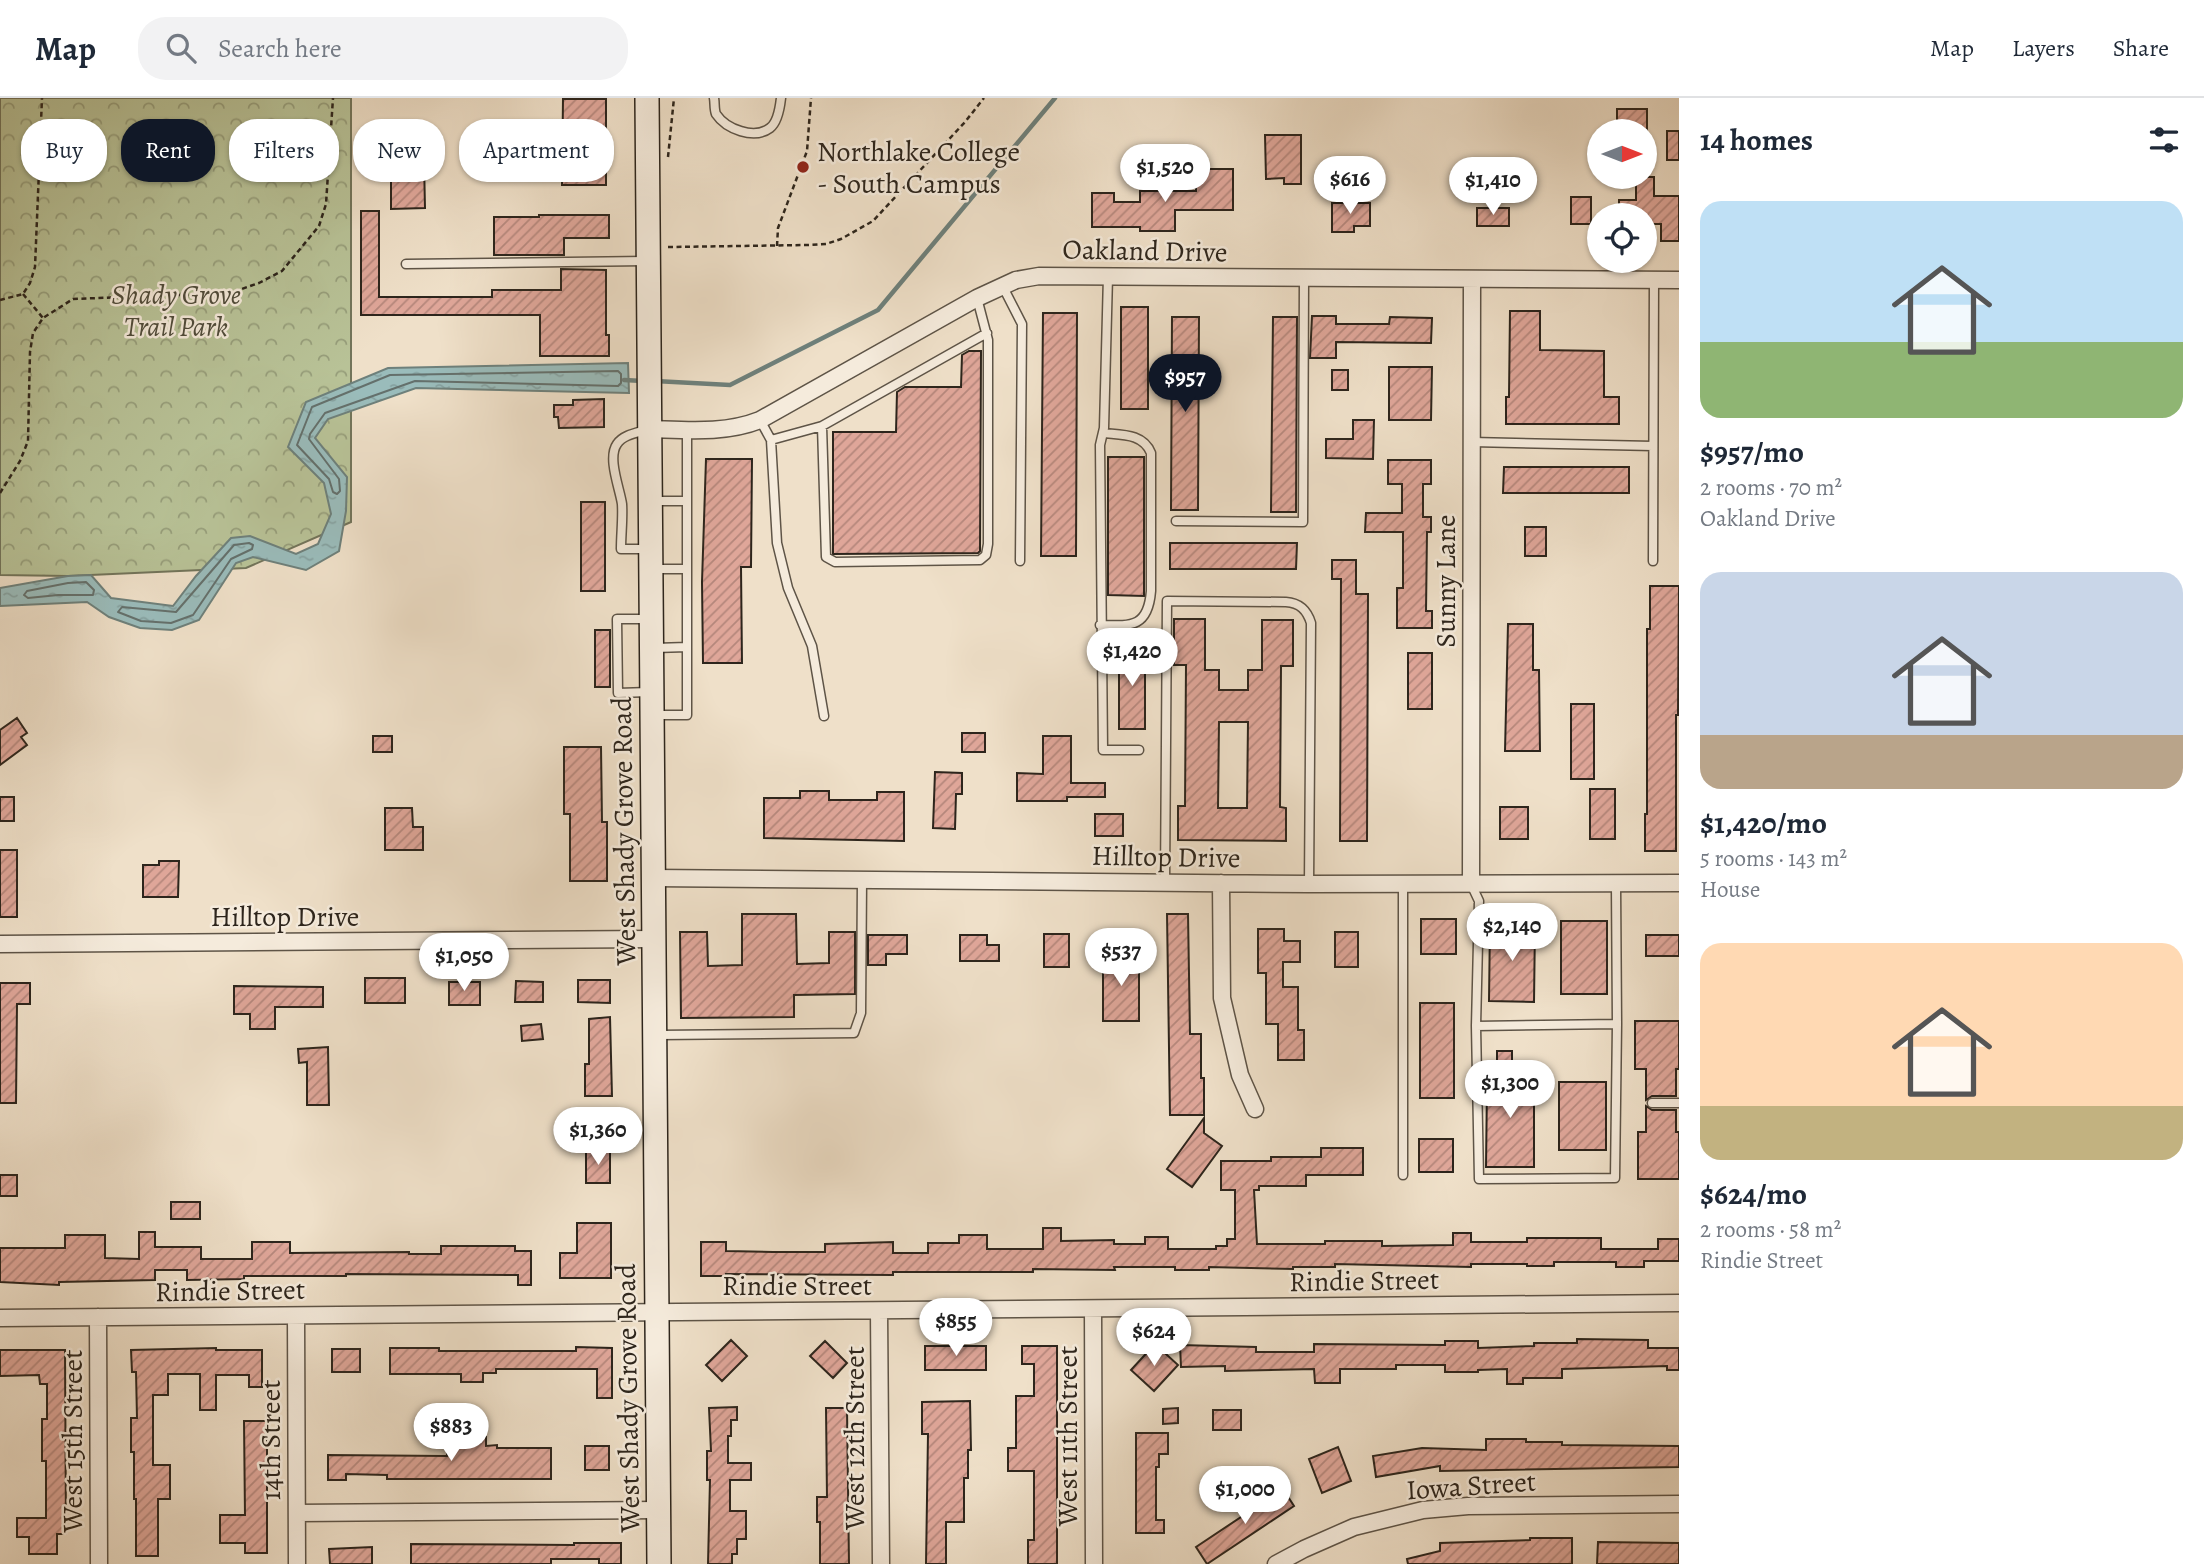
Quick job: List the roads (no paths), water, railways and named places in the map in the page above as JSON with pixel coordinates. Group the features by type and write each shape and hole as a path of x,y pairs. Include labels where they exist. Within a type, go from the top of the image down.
{"main road":[{"name":"West Shady Grove Road","path":"648,98 648,401 659,1564"}],"street":[{"name":"Oakland Drive","path":"649,429 722,429 746,426 1002,285 1038,276 1679,280"},
{"name":"Sunny Lane","path":"1471,884 1472,279"},
{"name":"Hilltop Drive","path":"653,878 1309,884 1679,884"},
{"path":"1221,883 1222,998 1240,1076 1255,1109"},
{"name":"Hilltop Drive","path":"0,944 654,939"},
{"name":"Rindie Street","path":"0,1318 1679,1303"},
{"name":"West 11th Street","path":"1093,1309 1094,1564"},
{"name":"West 12th Street","path":"879,1311 881,1564"},
{"name":"14th Street","path":"296,1316 297,1564"},
{"name":"West 15th Street","path":"98,1317 99,1564"},
{"name":"Iowa Street","path":"1276,1564 1354,1527 1423,1510 1468,1506 1679,1504"},
{"path":"297,1513 658,1510"}],"lane":[{"path":"714,98 715,112 726,125 744,132 769,129 775,122 781,98"},
{"path":"406,264 649,261"},
{"path":"1108,276 1103,433 1100,444 1103,750 1139,750"},
{"path":"1176,521 1303,522 1304,277"},
{"path":"1653,561 1654,280"},
{"path":"1002,285 1022,324 1020,561"},
{"path":"822,426 827,557 835,562 980,560 986,555 988,544 987,333 977,298"},
{"path":"771,440 822,426 987,333"},
{"path":"760,420 771,440 777,542 788,589 812,646 824,716"},
{"path":"649,429 630,434 618,442 613,451 622,504 621,549 687,569"},
{"path":"650,619 617,619 618,692 687,715 687,430"},
{"path":"1100,625 1136,624 1145,616 1150,591 1148,446 1130,436 1103,433"},
{"path":"1472,442 1653,446"},
{"path":"649,501 687,501"},
{"path":"1165,883 1167,601 1295,603 1308,615 1311,623 1309,884"},
{"path":"651,648 687,647"},
{"path":"654,1035 854,1033 861,1013 862,880"},
{"path":"1403,884 1403,1175"},
{"path":"1471,884 1479,901 1476,1026 1479,1179 1615,1178 1616,885"},
{"path":"1476,1026 1617,1024"},
{"path":"1652,1103 1679,1103"}],"water":[{"path":"628,363 629,393 416,388 328,419 315,438 347,477 346,511 339,551 306,570 253,557 236,563 199,620 172,630 140,628 109,617 87,602 0,606 0,588 68,576 91,575 111,598 173,606 231,538 250,536 296,554 318,544 331,514 324,483 288,447 306,402 388,368"}],"waterway":[{"path":"655,381 730,385 878,310 1055,98"},
{"path":"624,380 643,381"}],"place":[{"name":"Northlake College - South Campus","path":"803,167"}],"park label":[{"name":"Shady Grove Trail Park","path":"176,310"}]}
